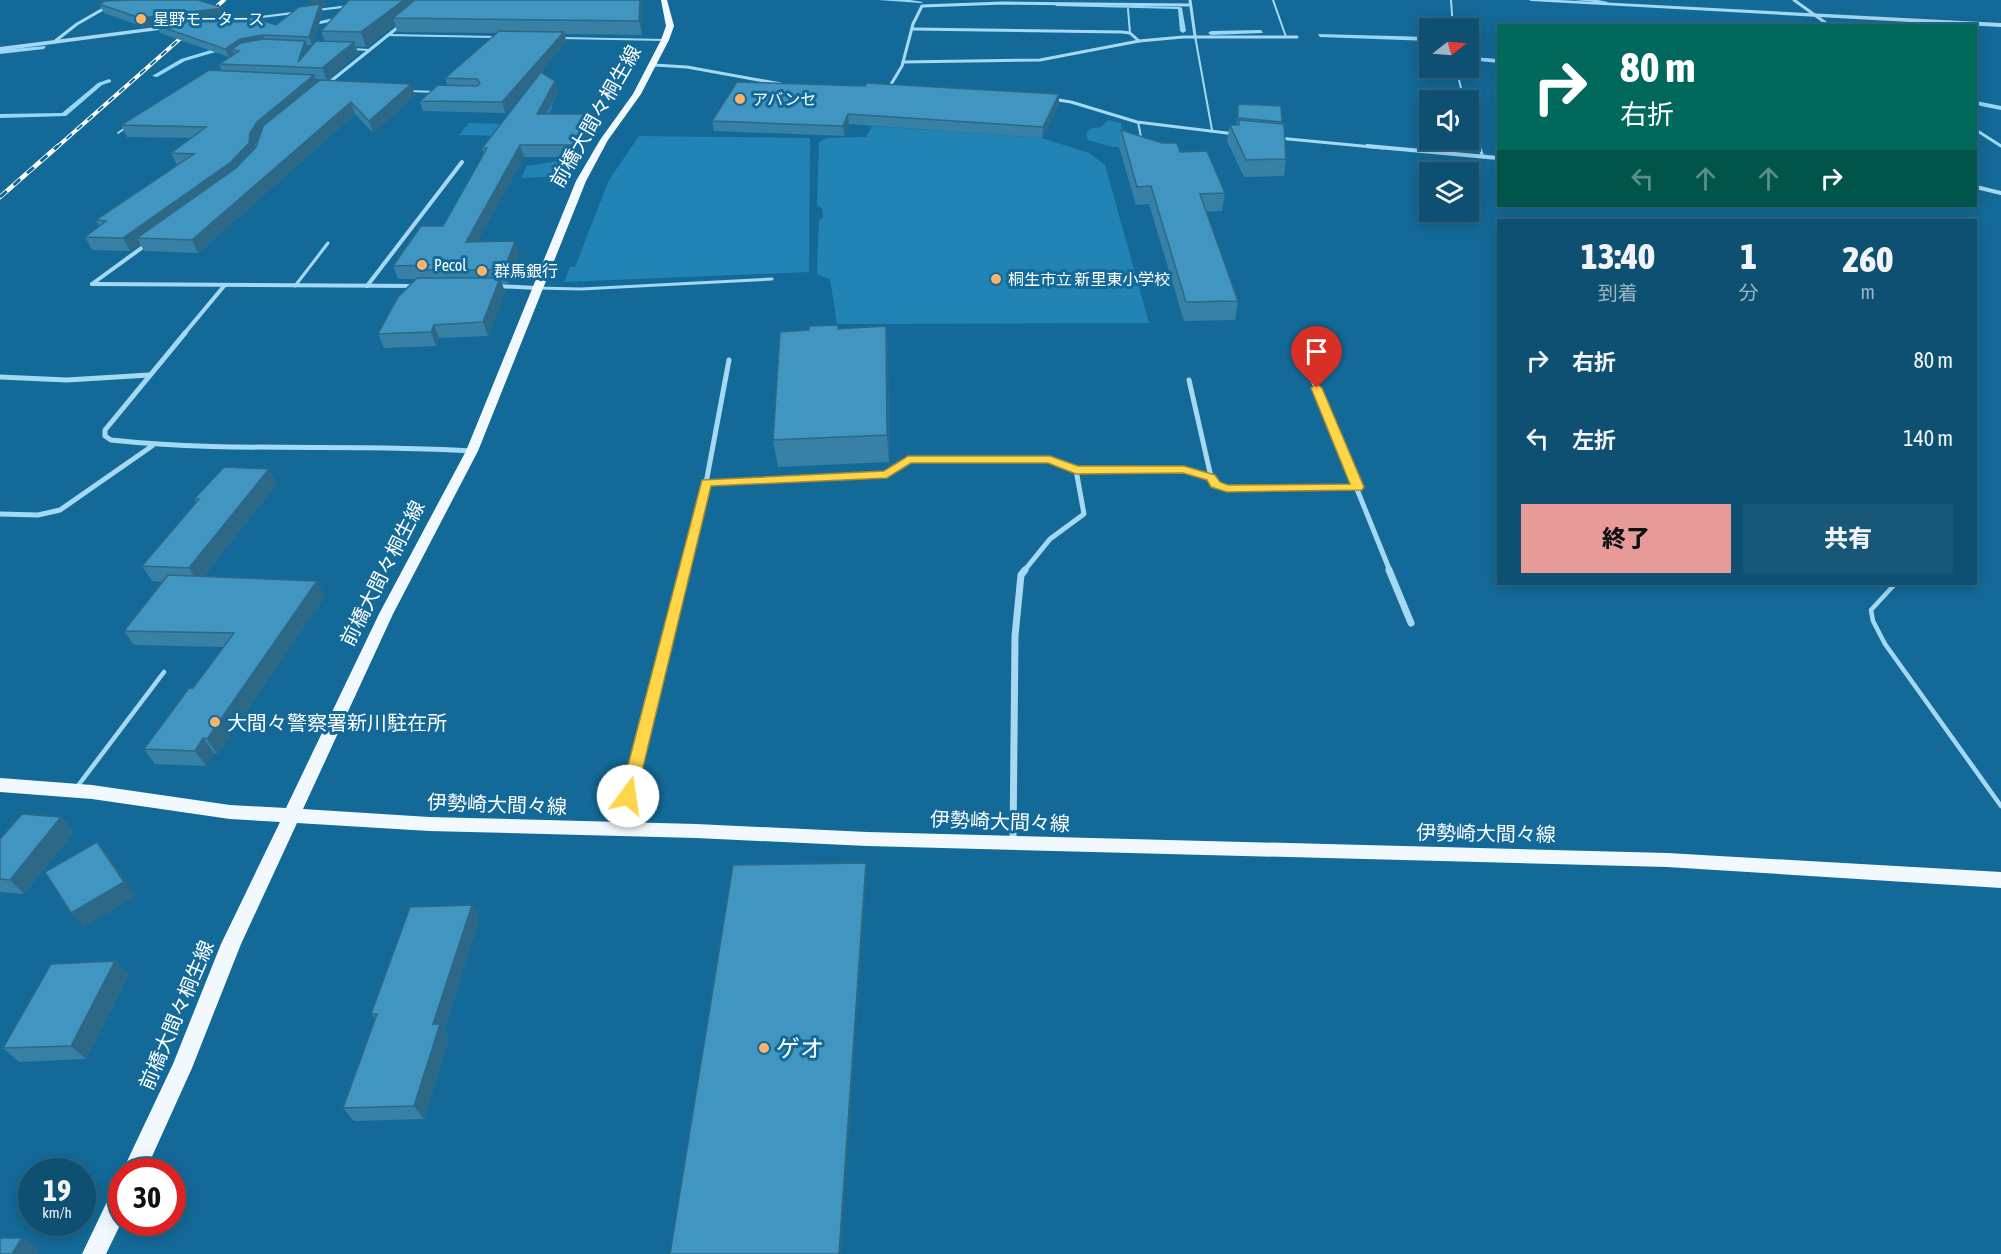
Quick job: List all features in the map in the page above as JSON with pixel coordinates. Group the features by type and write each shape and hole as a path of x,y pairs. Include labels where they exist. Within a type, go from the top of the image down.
{"main road":[{"name":"前橋大間々桐生線","path":"140,1158 182,1068 231,944 386,614 472,451 537,288 592,161 637,94 665,40 670,26 664,0"},
{"name":"伊勢崎大間々線","path":"0,785 74,791 292,818 1013,843 1667,860 2001,880"},
{"path":"94,1254 108,1224"}],"street":[{"path":"54,42 77,24 118,0"},
{"path":"887,91 903,62 922,6 972,0 1190,5"},
{"path":"1190,0 1195,36"},
{"path":"1531,0 2001,25"},
{"path":"1794,0 1827,24"},
{"path":"232,20 367,4"},
{"path":"322,88 410,18"},
{"path":"0,49 185,26"},
{"path":"913,29 1130,33 1139,41"},
{"path":"903,62 1040,60 1139,41 1195,36 1297,37"},
{"path":"654,64 687,67 792,86"},
{"path":"877,91 898,92"},
{"path":"1047,98 1079,103 1116,117 1138,122 1247,135"},
{"path":"1977,131 2001,146"},
{"path":"1270,137 1497,158"},
{"path":"367,286 462,162"},
{"path":"1977,187 2001,193"},
{"path":"156,238 92,284 424,286"},
{"path":"224,286 105,430 105,436 111,440 153,446 367,446 472,451"},
{"path":"493,286 537,288"},
{"path":"1300,348 1411,623"},
{"path":"618,829 706,483 729,360"},
{"path":"0,377 67,380 149,375"},
{"path":"1189,380 1211,477 1216,484 1243,490 1358,487"},
{"path":"0,514 38,515 60,510 153,446"},
{"path":"706,483 887,474 908,459 1050,460 1076,470 1184,469 1211,477"},
{"path":"1013,843 1015,636 1021,575 1050,538 1084,514 1076,470"}],"lane":[{"path":"1273,0 1286,37"},
{"path":"1451,0 1452,18"},
{"path":"1128,9 1130,33"},
{"path":"387,35 500,37"},
{"path":"1195,36 1212,130"},
{"path":"558,38 665,40"},
{"path":"347,49 369,50"},
{"path":"317,82 329,83"},
{"path":"322,88 333,88"},
{"path":"401,90 446,92"},
{"path":"118,133 136,121"},
{"path":"1138,122 1144,148"},
{"path":"1479,145 1483,157"},
{"path":"295,286 328,243"},
{"path":"537,288 581,289 772,279"},
{"path":"1894,585 1872,605 1870,618 1885,645 2001,806"},
{"path":"74,791 164,672"}],"shaded area":[{"path":"557,89 549,116 507,136 459,135 469,123 507,124"},
{"path":"1108,120 1121,123 1125,147 1113,147 1088,140 1086,134 1090,129 1101,127"},
{"path":"872,126 1042,138 1089,153 1105,165 1149,323 837,324 830,279 818,275 817,270 819,220 823,218 822,208 817,206 819,142 828,138 866,137"},
{"path":"639,136 810,138 809,272 564,282 570,267 575,267 609,180"},
{"path":"578,158 567,176 521,178 527,166"}],"building":[{"path":"198,0 224,8 140,18 99,4 105,1"},
{"path":"349,0 404,0 361,32 321,31"},
{"path":"415,0 640,0 639,21 393,18"},
{"path":"320,4 309,37 263,35 240,39 225,49 156,25 241,14 276,25 299,7"},
{"path":"499,31 564,32 502,102 420,101 438,85 477,86 480,83 477,79 445,78"},
{"path":"263,39 305,41 298,62 316,41 354,42 322,68 219,64 239,51 232,49 241,43"},
{"path":"209,70 314,75 257,122 250,133 249,143 231,162 123,238 85,237 106,221 96,220 194,154 171,153 206,127 121,125"},
{"path":"541,72 555,81 537,114 596,114 575,145 520,145 466,242 515,241 504,270 425,270 429,265 393,266 421,226 443,226 487,148 482,148"},
{"path":"320,80 411,84 369,121 351,102 192,240 137,238 236,168 256,147 263,126"},
{"path":"737,82 865,86 867,83 1059,94 1043,127 848,114 843,126 712,121"},
{"path":"1238,104 1281,106 1282,122 1238,118"},
{"path":"1239,120 1284,124 1286,159 1246,160 1230,125 1239,125"},
{"path":"1121,130 1162,143 1177,143 1180,152 1207,151 1225,193 1200,194 1238,301 1186,302 1151,186 1137,187"},
{"path":"417,278 500,278 483,322 434,325 431,332 378,334 398,297"},
{"path":"838,325 838,329 886,326 887,435 773,440 780,332 809,330 809,326"},
{"path":"224,467 269,469 189,568 142,566 199,499 194,499"},
{"path":"168,575 317,581 207,739 203,738 195,751 144,749 189,688 193,688 234,633 124,631"},
{"path":"22,814 61,817 10,880 0,879 0,839"},
{"path":"97,842 124,882 71,913 45,872"},
{"path":"866,863 839,1254 670,1254 733,865"},
{"path":"472,905 433,1024 440,1024 414,1106 343,1108 377,1014 371,1014 410,907"},
{"path":"115,961 71,1046 3,1048 51,964"},
{"path":"0,1238 22,1238 12,1254 0,1254"}],"waterway":[{"path":"880,0 921,2"},
{"path":"1576,0 1606,2"},
{"path":"1057,5 1180,8 1183,31"},
{"path":"305,25 343,18"},
{"path":"1211,33 1261,32"},
{"path":"1320,35 1419,39"},
{"path":"0,52 44,47"},
{"path":"155,76 183,60 224,48"},
{"path":"1479,60 1497,61"},
{"path":"0,116 64,115 100,84 109,81"},
{"path":"1977,103 2001,108"}],"railway":[{"path":"56,148 224,0"},
{"path":"0,197 58,146"}],"place":[{"name":"星野モータース","path":"141,19"},
{"name":"アバンセ","path":"740,99"},
{"name":"Pecol","path":"422,265"},
{"name":"群馬銀行","path":"482,271"},
{"name":"桐生市立 新里東小学校","path":"996,279"},
{"name":"大間々警察署新川駐在所","path":"215,722"},
{"name":"ゲオ","path":"764,1048"}],"route":[{"path":"628,796 706,483 887,474 908,459 1050,460 1076,470 1184,469 1211,477 1216,484 1227,489 1243,490 1358,487 1317,388"}]}
